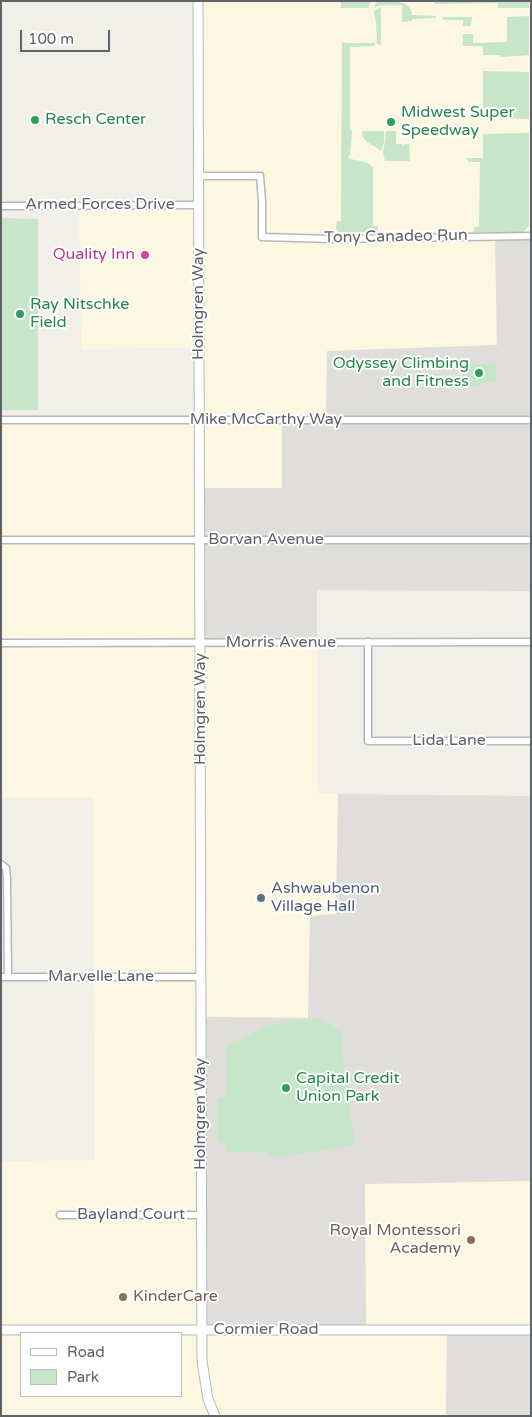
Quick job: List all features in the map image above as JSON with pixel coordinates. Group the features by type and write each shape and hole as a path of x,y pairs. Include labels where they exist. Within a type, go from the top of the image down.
{"street":[{"name":"Holmgren Way","path":"198,1 202,1360 208,1399 215,1416"},
{"name":"Tony Canadeo Run","path":"199,176 260,176 262,237 332,239 531,236"},
{"name":"Armed Forces Drive","path":"1,206 199,205"},
{"name":"Mike McCarthy Way","path":"1,420 531,420"},
{"name":"Borvan Avenue","path":"1,540 531,540"},
{"name":"Lida Lane","path":"368,642 368,741 531,741"},
{"name":"Morris Avenue","path":"1,644 531,642"},
{"path":"1,864 6,868 7,879 4,978"},
{"name":"Marvelle Lane","path":"4,978 201,977"},
{"name":"Bayland Court","path":"60,1215 202,1215"},
{"name":"Cormier Road","path":"1,1330 531,1330"}],"shaded area":[{"path":"198,1 531,1 531,236 495,236 497,345 327,351 326,420 282,420 282,488 200,488 317,643 318,793 338,794 336,914 310,916 308,1018 202,1017 365,1184 531,1181 531,1330 447,1330 446,1416 1,1416 1,1161 95,1160 93,798 1,798 1,420 199,420 199,348 81,349 79,206 199,205"},
{"path":"495,236 531,236 531,591 317,590 317,643 200,643 200,488 282,488 282,420 326,420 327,351 497,345"},
{"path":"338,794 531,796 531,1181 365,1184 366,1330 202,1330 201,1017 308,1018 310,916 336,914"},
{"path":"447,1330 531,1330 531,1416 446,1416"}],"green space":[{"path":"341,1 371,1 368,8 341,8"},
{"path":"380,1 400,2 408,6 412,15 436,16 436,18 412,19 412,21 402,22 402,5 380,5 374,8 376,3"},
{"path":"432,1 529,1 529,8 498,8 498,3 435,4"},
{"path":"381,7 381,45 377,44 374,11"},
{"path":"529,16 529,55 501,57 500,55 483,55 483,46 463,46 463,34 473,34 473,43 507,42 507,17"},
{"path":"443,17 472,17 471,25 463,26 463,20 443,20"},
{"path":"342,43 375,43 375,46 350,47 350,130 352,131 350,155 348,157 366,162 373,167 373,226 378,226 378,232 338,232 336,228 337,221 341,221"},
{"path":"483,71 529,72 529,119 503,118 502,115 499,115 499,118 483,118"},
{"path":"362,131 384,131 384,143 381,151 366,141"},
{"path":"386,131 396,131 396,144 402,144 403,146 409,144 410,161 385,161 383,152"},
{"path":"529,133 529,226 523,232 474,232 474,227 479,226 480,162 469,162 466,158 483,158 483,134"},
{"name":"Ray Nitschke Field","path":"1,218 38,219 38,410 1,410"},
{"name":"Odyssey Climbing and Fitness","path":"463,364 496,364 496,383 480,383 480,386 463,386"},
{"name":"Capital Credit Union Park","path":"318,1017 342,1033 344,1078 356,1145 271,1157 265,1152 227,1152 227,1143 217,1143 217,1098 227,1098 227,1045 269,1026"}],"place":[{"name":"Resch Center","path":"35,120"},
{"name":"Midwest Super Speedway","path":"391,122"},
{"name":"Quality Inn","path":"145,255"},
{"name":"Ray Nitschke Field","path":"20,314"},
{"name":"Odyssey Climbing and Fitness","path":"479,373"},
{"name":"Ashwaubenon Village Hall","path":"261,898"},
{"name":"Capital Credit Union Park","path":"286,1088"},
{"name":"Royal Montessori Academy","path":"471,1240"},
{"name":"KinderCare","path":"123,1297"}]}
